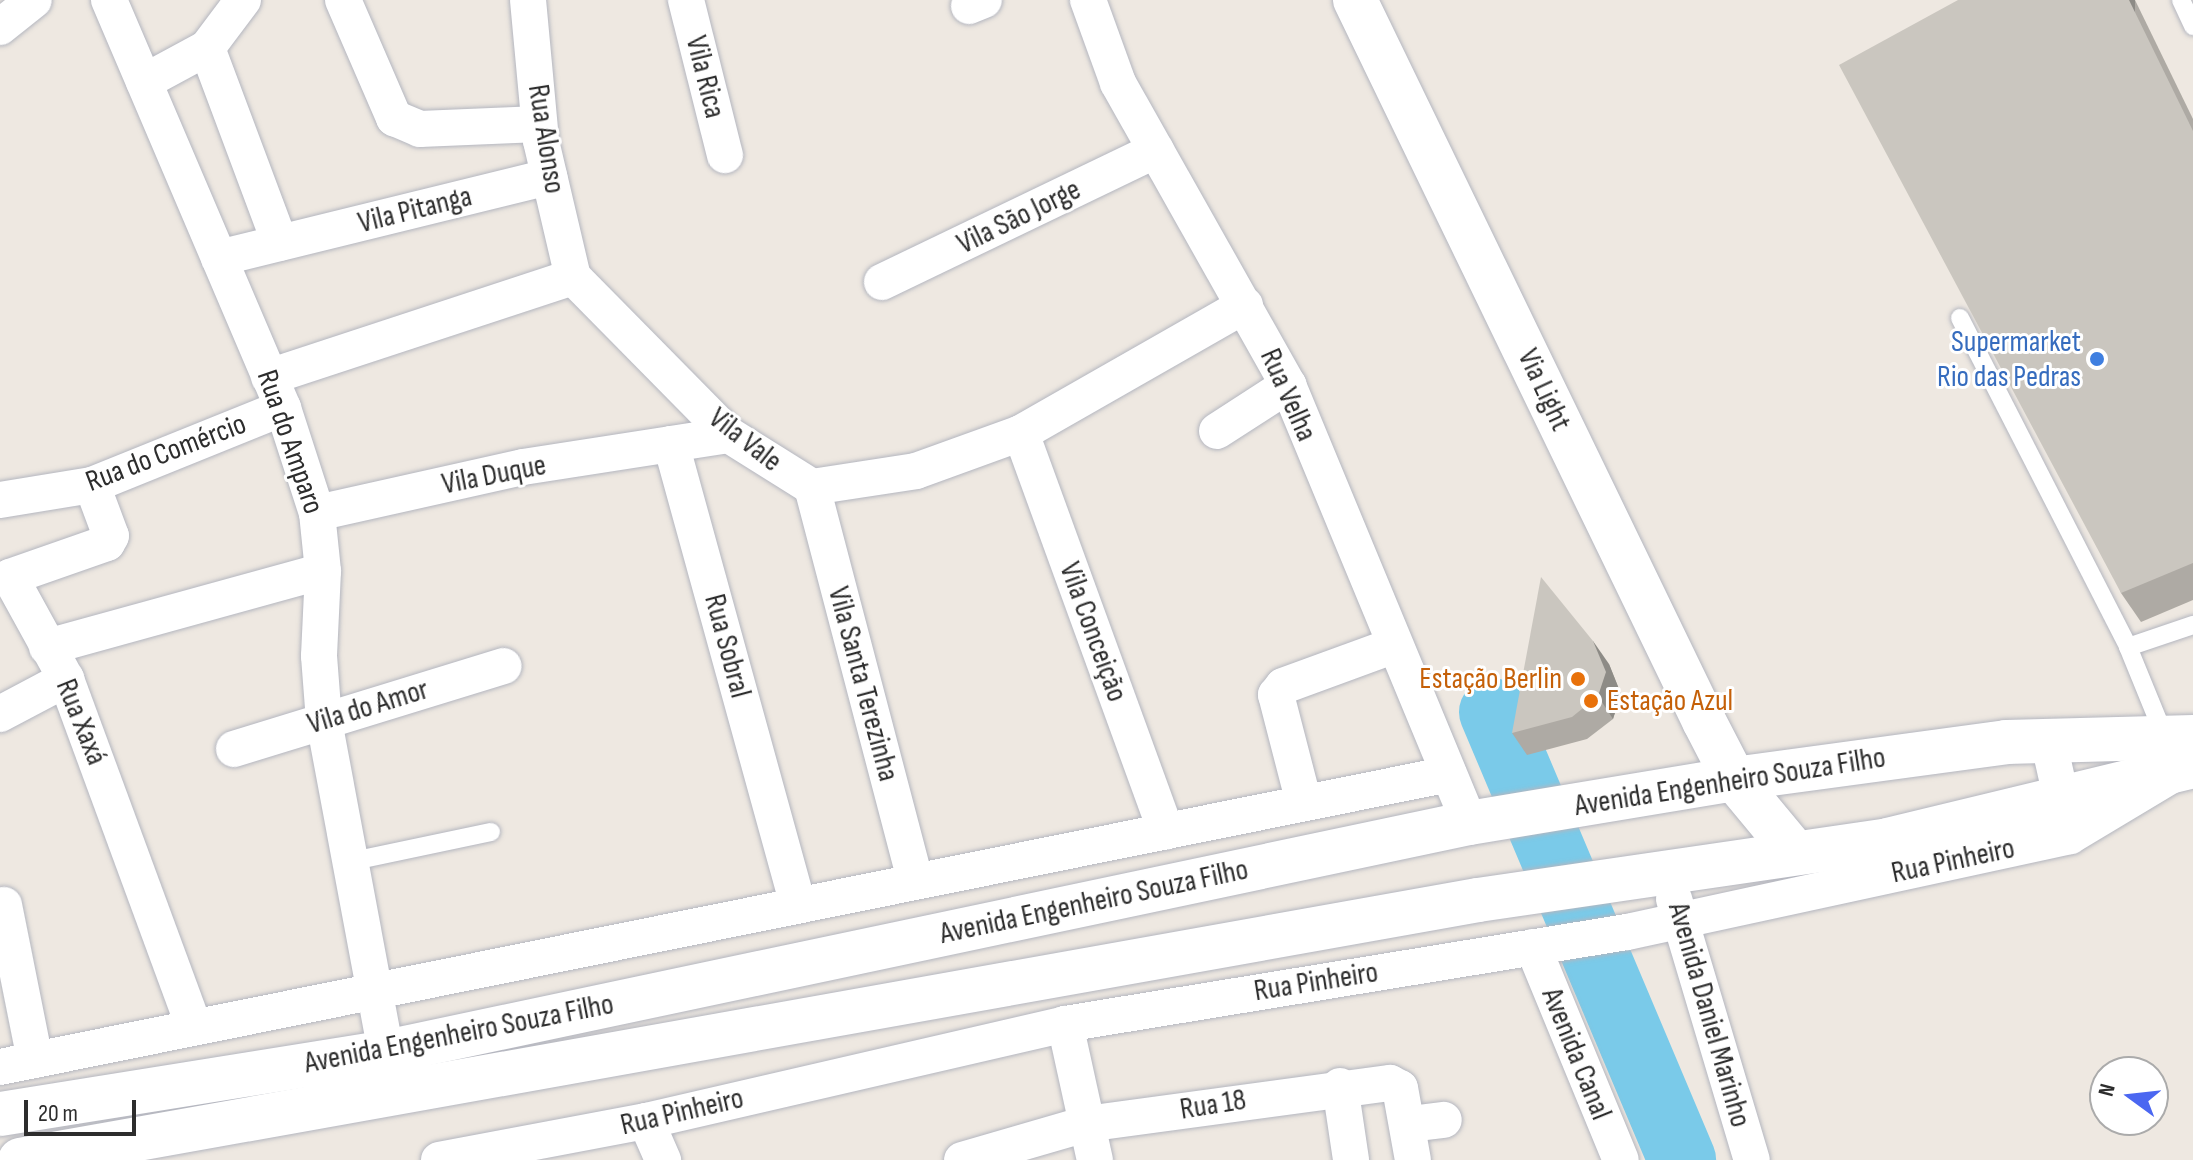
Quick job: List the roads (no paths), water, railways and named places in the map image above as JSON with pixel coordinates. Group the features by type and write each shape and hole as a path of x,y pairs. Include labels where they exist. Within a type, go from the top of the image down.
{"main road":[{"name":"Via Light","path":"1355,0 1734,779 1793,850"},
{"name":"Avenida Engenheiro Souza Filho","path":"0,1114 386,1052 1453,802 1631,797 1734,779 2048,739 2182,752"},
{"name":"Avenida Engenheiro Souza Filho","path":"20,1160 1478,900 1793,850 2065,816 2182,752"}],"street":[{"path":"0,27 34,0"},
{"name":"Rua do Amparo","path":"109,0 276,392 317,513 323,571 319,656 324,721 353,861 371,989 386,1052"},
{"path":"144,82 207,48 243,0"},
{"path":"343,0 394,118 420,129 539,124"},
{"name":"Rua Alonso","path":"528,0 539,124 573,277"},
{"name":"Vila Rica","path":"686,0 725,155"},
{"name":"Rua Velha","path":"1088,0 1118,83 1288,385 1395,645 1453,802"},
{"path":"207,48 280,243"},
{"name":"Vila São Jorge","path":"882,282 1156,150"},
{"name":"Vila Pitanga","path":"219,258 549,177"},
{"path":"276,392 573,277"},
{"name":"Vila Vale","path":"573,277 729,435 812,487 916,471 1021,433 1245,305"},
{"path":"1217,431 1288,385"},
{"name":"Rua do Comércio","path":"0,500 92,485 276,392"},
{"name":"Vila Conceição","path":"1021,433 1166,831"},
{"path":"671,444 729,435"},
{"name":"Vila Duque","path":"317,513 523,467 671,444"},
{"name":"Rua Sobral","path":"671,444 798,905"},
{"name":"Rua Xaxá","path":"92,485 111,536 107,543 5,578 66,679 194,1027"},
{"name":"Vila Santa Terezinha","path":"812,487 915,881"},
{"path":"47,647 323,571"},
{"path":"1304,803 1276,695 1283,686 1395,645"},
{"name":"Vila do Amor","path":"234,749 503,666"},
{"path":"0,714 66,679"},
{"path":"2048,739 2065,816"},
{"path":"0,1067 371,989 1304,803 1453,802"},
{"name":"Rua Pinheiro","path":"439,1160 504,1155 1065,1024 1627,932 2065,816"},
{"name":"Avenida Daniel Marinho","path":"1661,870 1752,1160"},
{"path":"4,905 35,1060"},
{"name":"Avenida Canal","path":"1549,944 1621,1160"},
{"path":"1065,1024 1095,1160"},
{"name":"Rua 18","path":"962,1160 1086,1124 1340,1086 1390,1083 1400,1088 1427,1122 1413,1160"},
{"path":"1340,1086 1351,1160"},
{"path":"646,1121 663,1160"}],"lane":[{"path":"2181,0 2193,26"},
{"path":"1960,318 2182,752"},
{"path":"2128,647 2193,625"},
{"path":"353,861 491,832"}],"waterway":[{"path":"1493,712 1682,1160"}],"place":[{"name":"Supermarket Rio das Pedras","path":"2097,359"},
{"name":"Estação Berlin","path":"1578,679"},
{"name":"Estação Azul","path":"1591,701"}]}
